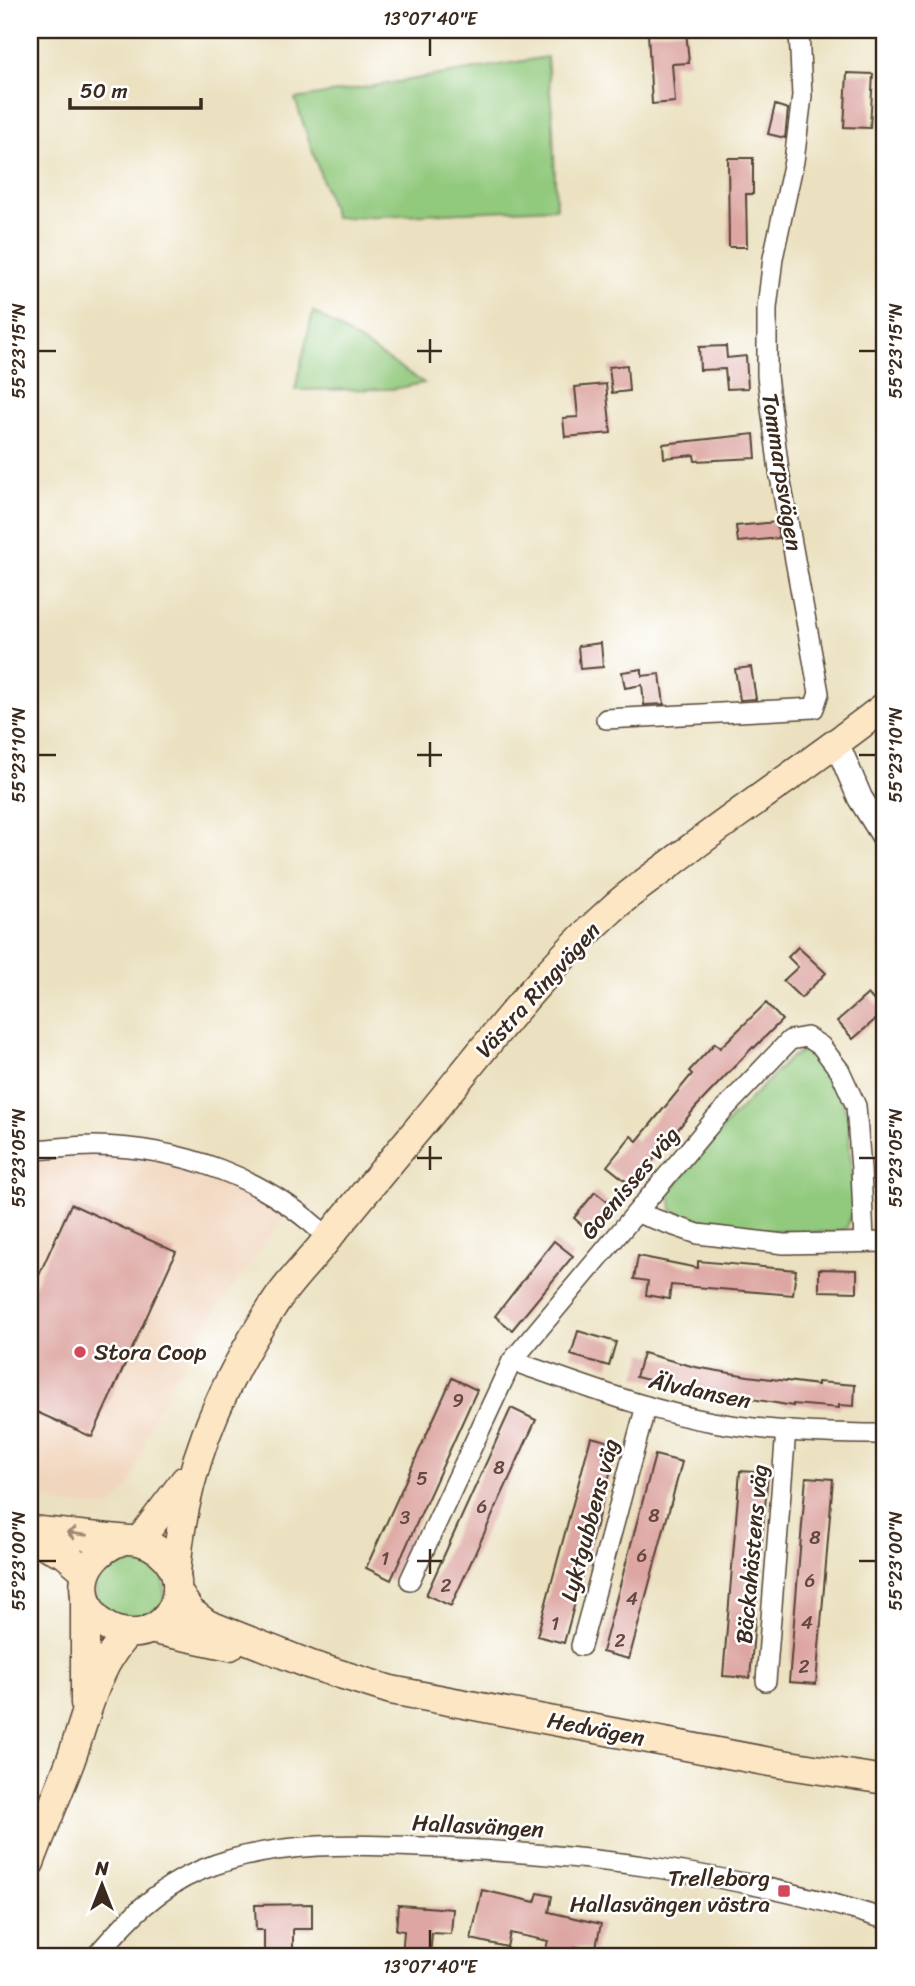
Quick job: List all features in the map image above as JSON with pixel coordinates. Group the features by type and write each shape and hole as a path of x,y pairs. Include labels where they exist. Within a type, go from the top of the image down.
{"main road":[{"name":"Västra Ringvägen","path":"177,1583 179,1534 193,1469 211,1418 235,1369 274,1304 548,971 612,908 719,826 837,744 885,706"},
{"name":"Västra Ringvägen","path":"131,1540 193,1469"},
{"name":"Hedvägen","path":"30,1530 131,1540 152,1545 163,1552 171,1563 190,1611 207,1624 311,1665 391,1690 770,1762 885,1780"},
{"name":"Hedvägen","path":"30,1539 65,1554 86,1585 90,1610 99,1621 111,1629 139,1631 311,1665"},
{"path":"86,1714 86,1585 99,1552 110,1545 131,1540"},
{"path":"30,1863 110,1656 139,1631 164,1620 173,1607 177,1583"}],"street":[{"name":"Tommarpsvägen","path":"606,719 814,708 819,693 781,482 767,376 767,308 773,258 794,161 802,96 799,30"},
{"path":"837,744 860,797 885,838"},
{"name":"Goenisses väg","path":"410,1580 512,1361 714,1120 790,1040 807,1037 821,1046 840,1071 856,1106 863,1242"},
{"path":"30,1150 94,1146 158,1151 213,1165 284,1202 310,1220 328,1238"},
{"path":"637,1213 698,1234 784,1244 885,1242"},
{"name":"Älvdansen","path":"512,1361 646,1406 714,1422 786,1430 885,1434"},
{"name":"Lyktgubbens väg","path":"581,1646 646,1406"},
{"name":"Bäckahästens väg","path":"766,1681 786,1430"},
{"name":"Hallasvängen","path":"96,1956 134,1912 169,1886 200,1870 270,1850 318,1847 480,1849 608,1860 785,1891 885,1919"}],"shaded area":[{"path":"96,1154 159,1160 208,1175 243,1190 285,1216 204,1327 153,1417 130,1487 111,1506 64,1505 30,1492 30,1159"}],"green space":[{"path":"547,57 556,208 335,218 295,99"},
{"path":"313,311 424,383 394,389 295,390"},
{"path":"806,1050 823,1062 838,1087 848,1119 854,1209 846,1229 831,1233 750,1229 707,1222 672,1210 670,1191 728,1122 791,1057"},
{"path":"128,1548 162,1564 165,1602 135,1624 101,1611 92,1577"}],"building":[{"path":"686,30 689,63 672,64 675,102 652,104 648,33"},
{"path":"847,73 873,74 870,128 844,127"},
{"path":"775,105 788,109 785,138 768,134"},
{"path":"728,158 753,158 753,194 746,194 747,247 729,247"},
{"path":"726,346 727,358 746,356 748,388 727,389 725,369 700,370 699,347"},
{"path":"627,365 629,391 612,393 609,367"},
{"path":"606,384 611,433 565,437 563,418 578,417 575,387"},
{"path":"754,434 756,458 695,461 694,455 664,458 663,444"},
{"path":"776,522 779,538 738,542 736,526"},
{"path":"601,643 603,667 580,669 578,646"},
{"path":"751,667 756,699 740,700 735,669"},
{"path":"642,669 642,676 660,674 664,704 644,705 642,685 625,688 622,672"},
{"path":"798,947 826,973 801,998 783,981 798,967 788,957"},
{"path":"868,994 884,1012 853,1039 837,1021"},
{"path":"766,1003 782,1020 696,1107 632,1186 607,1166 631,1136 637,1141 692,1074 689,1071 715,1043 720,1048"},
{"path":"595,1192 614,1207 592,1234 574,1218"},
{"name":"Stora Coop","path":"71,1204 176,1252 92,1437 30,1409 30,1295"},
{"path":"554,1241 573,1256 512,1330 495,1316"},
{"path":"638,1256 698,1268 698,1261 796,1270 793,1295 671,1285 669,1299 646,1295 648,1281 634,1279"},
{"path":"819,1269 857,1270 857,1292 819,1291"},
{"path":"578,1331 616,1342 609,1366 571,1355"},
{"path":"643,1353 695,1367 748,1376 818,1385 818,1382 855,1385 854,1406 793,1406 636,1377"},
{"path":"452,1378 477,1390 391,1580 366,1568"},
{"path":"511,1408 536,1420 451,1606 426,1595"},
{"path":"591,1437 618,1444 564,1643 537,1636"},
{"path":"655,1455 682,1462 629,1659 602,1652"},
{"path":"740,1471 768,1473 750,1678 723,1676"},
{"path":"806,1477 833,1479 816,1684 789,1682"},
{"path":"482,1890 535,1902 538,1893 552,1896 549,1912 601,1924 595,1951 576,1947 574,1956 544,1956 548,1941 510,1933 507,1947 471,1939"},
{"path":"312,1904 312,1929 293,1929 293,1956 264,1956 264,1930 256,1930 255,1905"},
{"path":"398,1905 453,1909 451,1934 432,1933 430,1956 402,1956 404,1931 396,1930"}],"place":[{"name":"Stora Coop","path":"80,1352"},
{"name":"Trelleborg Hallasvängen västra","path":"784,1891"}]}
